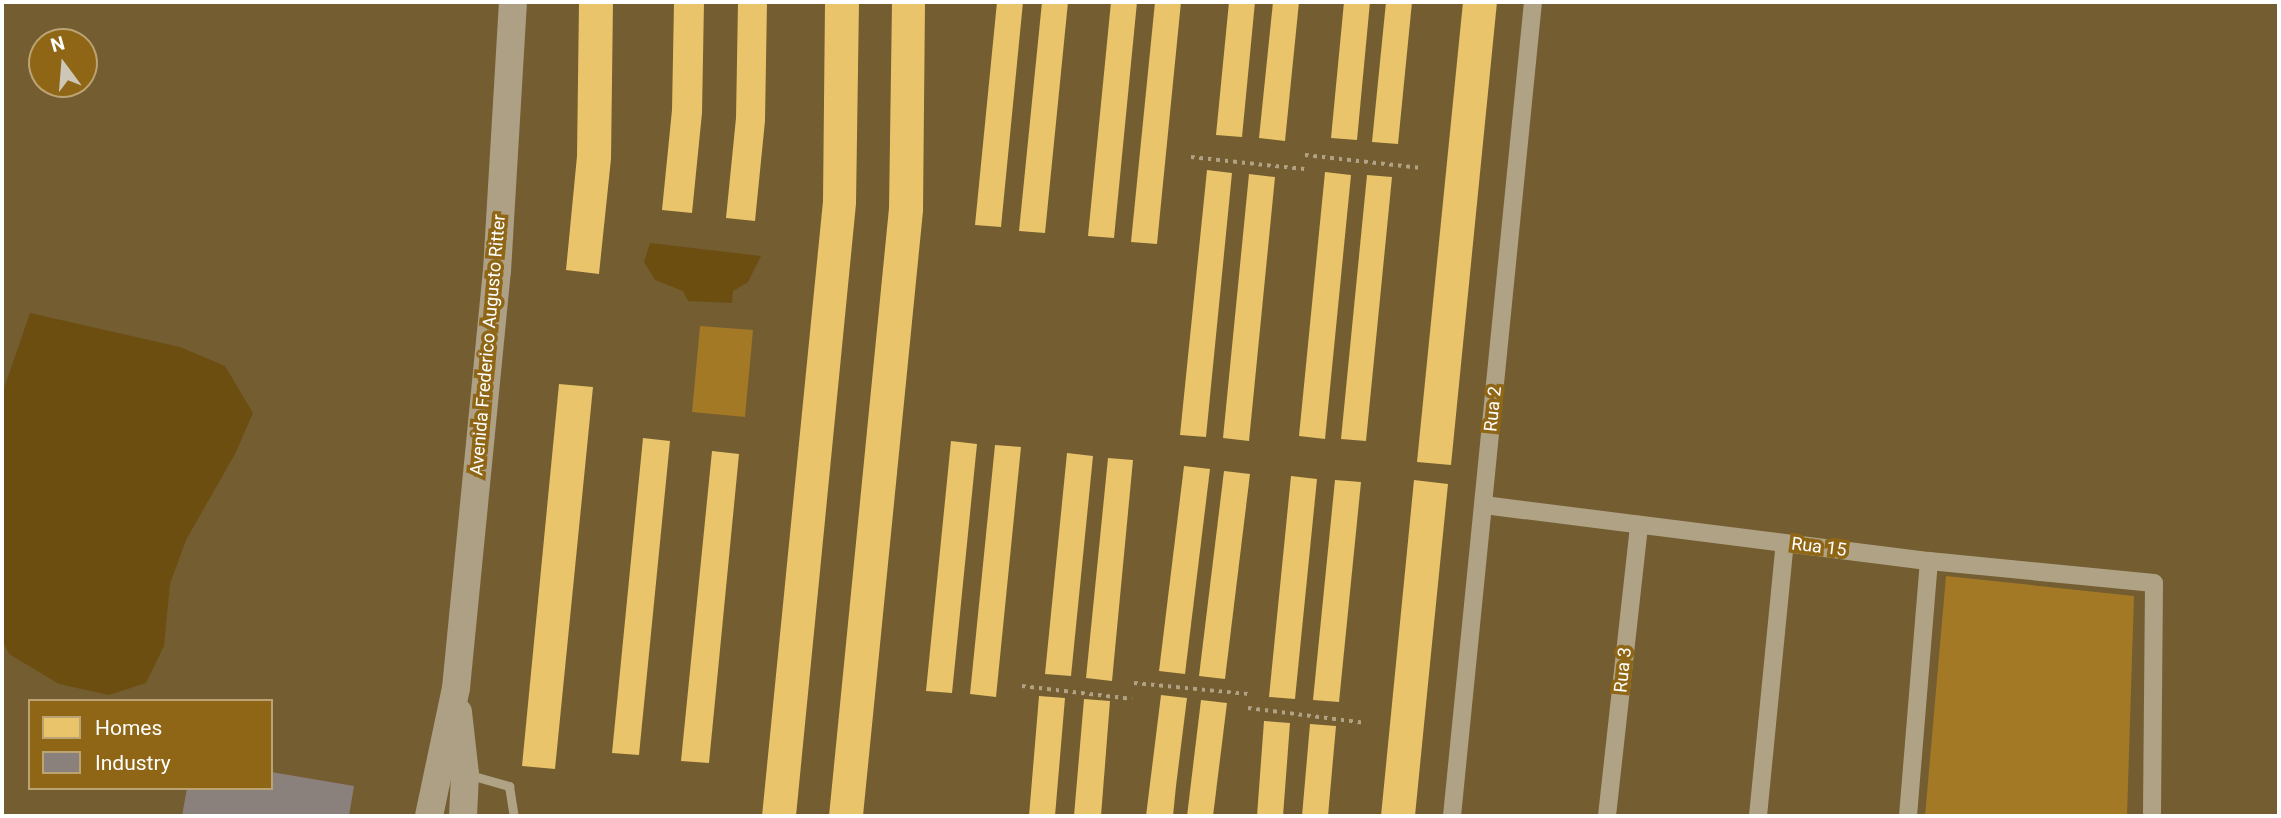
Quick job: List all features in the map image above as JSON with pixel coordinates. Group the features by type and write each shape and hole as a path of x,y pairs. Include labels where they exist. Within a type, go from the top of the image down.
{"main road":[{"name":"Avenida Frederico Augusto Ritter","path":"429,816 456,688 497,271 513,2"},
{"name":"Avenida Frederico Augusto Ritter","path":"456,688 465,774 463,816"}],"street":[{"name":"Rua 2","path":"1452,816 1533,2"},
{"name":"Rua 15","path":"1484,505 1929,561 2154,583 2152,816"},
{"name":"Rua 3","path":"1607,816 1639,524"},
{"path":"1758,816 1785,543"},
{"path":"1908,816 1929,561"}],"lane":[{"path":"465,774 509,786 514,816"}],"path":[{"path":"1305,155 1421,168"},
{"path":"1191,157 1304,169"},
{"path":"1134,682 1249,694"},
{"path":"1022,686 1132,699"},
{"path":"1248,708 1366,723"}],"shaded area":[{"path":"650,243 761,256 748,282 733,291 732,303 688,301 683,291 655,280 644,262"},
{"path":"30,313 180,347 225,366 253,413 235,454 186,540 170,584 164,646 146,683 109,695 59,684 9,654 2,639 2,394"},
{"path":"700,326 753,330 745,417 692,412"},
{"path":"1946,576 2134,596 2127,816 1925,816"}],"building: Homes":[{"path":"579,2 613,2 611,159 599,274 566,270 577,156"},
{"path":"674,2 704,2 702,113 692,213 662,210 672,110"},
{"path":"738,2 767,2 765,121 755,221 726,218 736,118"},
{"path":"825,2 859,2 856,204 796,816 762,816 823,201"},
{"path":"892,2 925,2 923,211 863,816 829,816 889,208"},
{"path":"997,2 1023,2 1001,227 975,225"},
{"path":"1042,2 1068,2 1045,233 1019,231"},
{"path":"1111,2 1137,2 1114,238 1088,236"},
{"path":"1155,2 1181,2 1157,244 1131,242"},
{"path":"1229,2 1255,2 1242,137 1216,135"},
{"path":"1273,2 1299,2 1285,141 1259,138"},
{"path":"1344,2 1370,2 1357,140 1331,138"},
{"path":"1386,2 1412,2 1398,144 1372,142"},
{"path":"1463,2 1497,2 1451,465 1417,462"},
{"path":"1207,170 1232,173 1206,437 1180,435"},
{"path":"1325,172 1351,175 1325,439 1299,436"},
{"path":"1249,174 1275,177 1249,441 1223,438"},
{"path":"1367,175 1392,177 1366,441 1341,439"},
{"path":"559,384 593,387 555,769 522,766"},
{"path":"643,438 670,441 639,755 612,753"},
{"path":"951,441 977,444 952,693 926,691"},
{"path":"995,445 1021,447 996,697 970,694"},
{"path":"712,451 739,454 709,763 681,761"},
{"path":"1067,453 1093,456 1071,676 1045,674"},
{"path":"1108,458 1133,460 1112,681 1086,678"},
{"path":"1184,466 1210,469 1185,674 1159,671"},
{"path":"1224,471 1250,474 1225,679 1199,676"},
{"path":"1291,476 1317,479 1295,699 1269,697"},
{"path":"1335,480 1361,482 1339,702 1313,700"},
{"path":"1414,480 1448,484 1415,816 1381,816"},
{"path":"1161,695 1187,698 1173,816 1146,816"},
{"path":"1039,696 1065,698 1055,816 1029,816"},
{"path":"1084,699 1110,701 1101,816 1074,816"},
{"path":"1201,700 1227,703 1213,816 1187,816"},
{"path":"1264,721 1290,723 1283,816 1257,816"},
{"path":"1310,724 1336,726 1328,816 1302,816"}],"building: Industry":[{"path":"273,772 354,786 349,816 182,816 187,790 273,790"}]}
